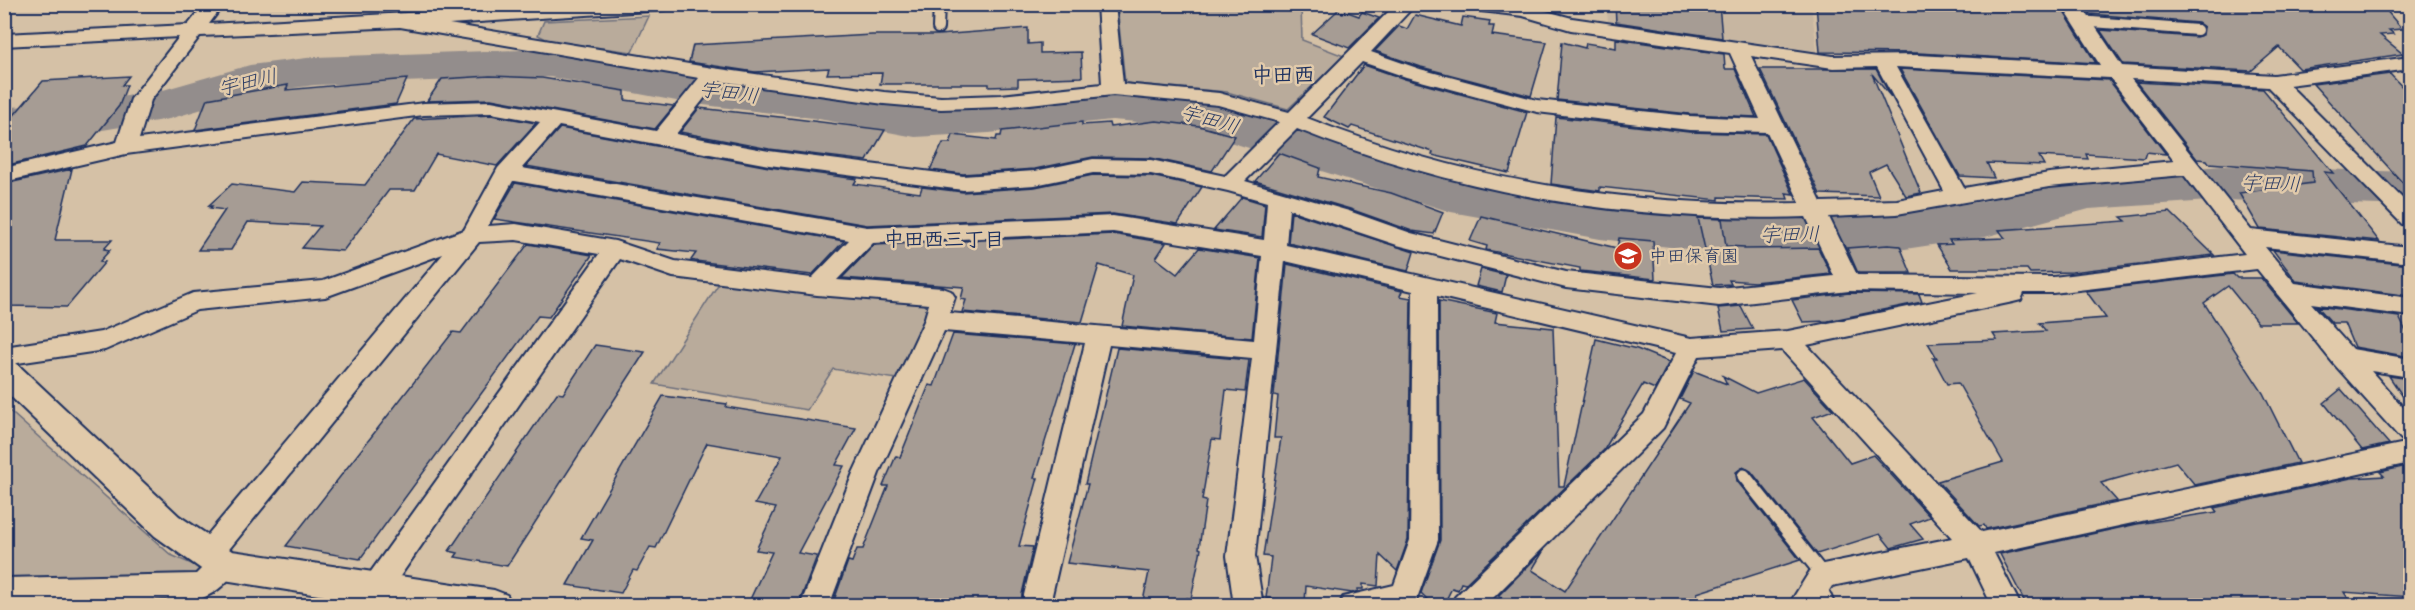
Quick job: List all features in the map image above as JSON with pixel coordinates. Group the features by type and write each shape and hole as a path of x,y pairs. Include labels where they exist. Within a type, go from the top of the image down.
{"street":[{"path":"126,147 139,108 215,4"},
{"path":"4,40 195,29 400,21 663,4"},
{"path":"1107,4 1113,88"},
{"path":"1230,184 1407,4"},
{"path":"1473,4 1524,10 1571,24 1833,62 1918,61 2274,81 2410,64"},
{"path":"528,42 516,31 524,21 542,11"},
{"path":"2075,13 2115,73 2263,260 2343,357 2410,432"},
{"path":"400,21 713,74 884,98 941,103 1002,101 1113,88 1219,99 1294,120 1400,158 1543,193 1616,204 1738,213 1897,207 2049,180 2191,168"},
{"path":"1738,50 1849,283"},
{"path":"1359,54 1413,73 1537,106 1689,123 1774,126"},
{"path":"1883,61 1958,197"},
{"path":"662,137 713,74"},
{"path":"2274,81 2410,219"},
{"path":"4,174 126,147 424,109 491,107 770,158 963,183 1035,178 1093,166 1151,167 1230,184 1341,216 1405,239 1566,280 1719,297 1849,283 1946,282 2053,285"},
{"path":"4,591 202,586 216,559 472,236 506,173 555,118"},
{"path":"515,174 867,235 1113,224 1274,250 1425,287 1691,347 1788,340 2053,285 2263,260"},
{"path":"1249,606 1241,556 1265,350 1279,198"},
{"path":"4,356 105,341 193,302 325,289 472,236 516,232 615,249 673,269 817,287 943,297 936,321 866,473 814,606"},
{"path":"817,287 867,235"},
{"path":"2245,237 2410,255"},
{"path":"375,589 615,249"},
{"path":"1353,606 1411,600 1424,540 1425,287"},
{"path":"2288,291 2410,307"},
{"path":"936,321 1265,350"},
{"path":"1039,606 1038,595 1099,335"},
{"path":"1788,340 1976,546 2007,606"},
{"path":"1465,606 1654,421 1691,347"},
{"path":"2343,357 2410,368"},
{"path":"4,370 167,526 216,559 375,589 494,606"},
{"path":"1802,606 1823,587 1976,546 2410,453"}],"lane":[{"path":"938,28 939,4"},
{"path":"2075,13 2198,30"},
{"path":"1744,476 1823,587"}],"shaded area":[{"path":"1117,5 1301,5 1302,40 1344,56 1288,109 1227,92 1125,83"},
{"path":"1606,5 1811,5 1817,51 1774,47 1608,21"},
{"path":"649,16 632,52 550,41 538,35 544,21"},
{"path":"721,280 921,303 931,310 903,380 833,369 807,410 654,384"},
{"path":"4,406 171,555 201,568 191,578 5,579"}],"building":[{"path":"1615,4 1719,4 1722,38 1616,22"},
{"path":"1816,4 2059,4 2096,63 1918,53 1820,52"},
{"path":"2083,4 2142,4 2215,10 2215,4 2381,4 2402,29 2389,30 2394,34 2380,35 2403,54 2300,69 2279,47 2251,71 2123,64 2100,30 2196,37 2203,35 2204,27 2198,23 2090,14"},
{"path":"1337,11 1359,16 1362,12 1379,18 1349,48 1312,34"},
{"path":"1415,15 1461,26 1463,17 1490,21 1489,26 1494,26 1492,35 1547,42 1531,96 1421,67 1375,51 1399,26 1407,29"},
{"path":"1028,28 1028,44 1040,43 1040,53 1081,52 1082,77 1018,79 1018,86 880,84 882,73 827,74 829,68 755,72 689,62 693,45 872,35 938,35"},
{"path":"1616,39 1724,54 1725,69 1735,69 1756,117 1689,114 1557,100 1562,42 1585,48 1586,43 1616,48"},
{"path":"1364,65 1405,79 1527,112 1509,173 1432,155 1433,152 1352,126 1349,129 1324,117"},
{"path":"1760,69 1876,69 1891,97 1872,74 1921,193 1906,196 1886,164 1869,172 1879,196 1820,194"},
{"path":"1900,69 2109,80 2166,154 2146,152 2144,158 2086,154 2088,159 2039,156 2044,165 1987,163 1994,178 1960,176"},
{"path":"2390,74 2410,95 2410,191 2313,84"},
{"path":"129,76 122,85 127,85 119,106 87,146 4,166 4,127 43,81"},
{"path":"490,76 542,78 625,91 625,100 674,106 655,129 491,99 427,101 442,79"},
{"path":"407,79 396,104 195,130 207,99 288,85 286,90"},
{"path":"2136,82 2263,89 2333,173 2324,172 2379,241 2260,229 2239,193 2313,183 2312,171 2209,163 2207,160 2197,159"},
{"path":"699,108 885,130 867,161 769,149 680,132"},
{"path":"491,115 536,123 497,166 436,154 415,190 389,190 343,251 302,248 320,226 248,222 231,250 198,250 225,210 208,206 232,184 295,192 303,182 365,185 414,119"},
{"path":"1556,117 1689,132 1766,134 1793,194 1786,193 1788,199 1719,197 1719,200 1600,187 1600,191 1551,184"},
{"path":"1156,121 1199,126 1235,136 1212,171 1151,158 1093,157 1035,169 963,174 930,170 943,143 950,143 953,135 996,140 997,136 1001,136 1002,131 1082,122 1082,125 1109,123 1110,127"},
{"path":"560,128 769,167 857,179 854,184 920,193 922,187 963,192 1035,187 1093,175 1151,176 1202,187 1178,224 1113,214 867,225 526,166"},
{"path":"1279,153 1320,168 1318,177 1391,193 1443,212 1434,234 1412,231 1350,209 1255,181"},
{"path":"72,169 55,240 112,240 104,249 110,250 100,261 105,262 67,307 4,306 4,184"},
{"path":"515,183 844,241 812,275 695,261 691,260 696,253 657,249 660,243 494,219"},
{"path":"1242,197 1265,204 1262,237 1214,230"},
{"path":"1291,212 1414,252 1408,271 1288,243"},
{"path":"2170,212 2214,255 2072,272 2030,273 2027,269 1952,269 1937,245 1952,244 1949,240 2005,238 1999,230 2126,221 2121,217"},
{"path":"1481,216 1617,248 1619,238 1653,241 1655,279 1580,271 1580,268 1486,250 1487,246 1470,241"},
{"path":"1698,218 1722,219 1726,246 1744,247 1744,249 1818,248 1831,274 1754,282 1729,280 1731,284 1713,285"},
{"path":"1113,234 1166,243 1156,258 1177,274 1199,248 1260,258 1252,338 1122,326 1133,275 1099,265 1082,322 962,312 966,300 961,299 964,287 842,278 874,245"},
{"path":"528,244 592,255 549,317 538,316 360,559 286,546 453,332 461,333"},
{"path":"1900,246 1911,273 1858,273 1847,248"},
{"path":"2273,250 2410,265 2410,296 2296,281"},
{"path":"1287,264 1402,291 1400,296 1411,298 1408,540 1397,571 1380,555 1378,586 1363,584 1363,589 1352,593 1306,586 1305,603 1266,598 1271,557 1263,556 1281,438 1274,438 1278,396 1274,395"},
{"path":"1481,269 1506,275 1502,292 1476,286"},
{"path":"2233,274 2237,278 2261,278 2298,323 2258,323 2228,286 2204,303 2263,393 2298,463 2195,485 2176,462 2101,483 2117,501 1986,529 1984,525 1979,526 1938,481 2003,462 1958,383 1947,384 1933,358 1937,358 1928,343 1997,340 1993,334 2046,331 2039,323 2106,318 2086,291"},
{"path":"1849,293 1919,294 1922,302 1828,321 1803,322 1792,300"},
{"path":"1439,301 1497,313 1495,322 1553,328 1559,486 1564,486 1596,339 1637,349 1669,362 1655,389 1643,384 1604,450 1465,584 1461,583 1458,590 1452,588 1443,606 1434,606 1421,593 1440,540"},
{"path":"1741,306 1753,329 1723,331 1718,308"},
{"path":"2317,306 2399,317 2410,340 2410,357 2354,347 2344,323 2332,323"},
{"path":"953,334 1075,344 1034,478 1038,478 1019,546 1033,547 1021,606 832,606 848,561 852,562 857,549 863,549 888,486 883,486 896,456 900,457 929,385 934,386"},
{"path":"595,345 645,352 507,566 455,557 458,553 449,551 557,393 563,394"},
{"path":"1117,348 1249,360 1245,392 1226,390 1220,440 1212,439 1202,500 1206,501 1199,548 1201,549 1191,599 1187,598 1185,606 1142,606 1149,572 1067,563 1088,484 1085,484"},
{"path":"1694,371 1727,384 1723,376 1756,393 1804,378 1833,410 1813,417 1850,463 1873,455 1930,517 1910,524 1923,539 1891,548 1880,534 1817,554 1751,471 1743,467 1736,472 1737,481 1800,560 1697,593 1700,606 1513,606 1498,596 1544,550 1532,570 1565,591 1690,403 1680,399"},
{"path":"2389,376 2410,379 2410,407"},
{"path":"2341,389 2389,444 2362,450 2324,403"},
{"path":"663,396 727,404 726,407 856,428 836,465 844,466 798,553 817,556 798,606 747,606 772,552 756,550 776,508 755,504 782,456 707,443 656,548 650,547 637,571 633,570 621,593 567,585 593,540 581,538"},
{"path":"2407,466 2410,470 2410,597 2344,592 2353,606 2027,606 2000,554 2137,524 2217,512 2214,508 2351,478 2384,476 2380,472"}],"waterway":[{"name":"宇田川","path":"4,123 72,120 169,104 250,79 315,71 550,63 687,88 813,103 915,122 989,118 1112,105 1181,110 1451,195 1600,221 1740,236 1885,234 1985,219 2089,192 2224,183 2410,189"}],"place":[{"name":"中田保育園","path":"1628,256"}],"district":[{"name":"中田西","path":"1283,75"},
{"name":"中田西三丁目","path":"944,240"}]}
